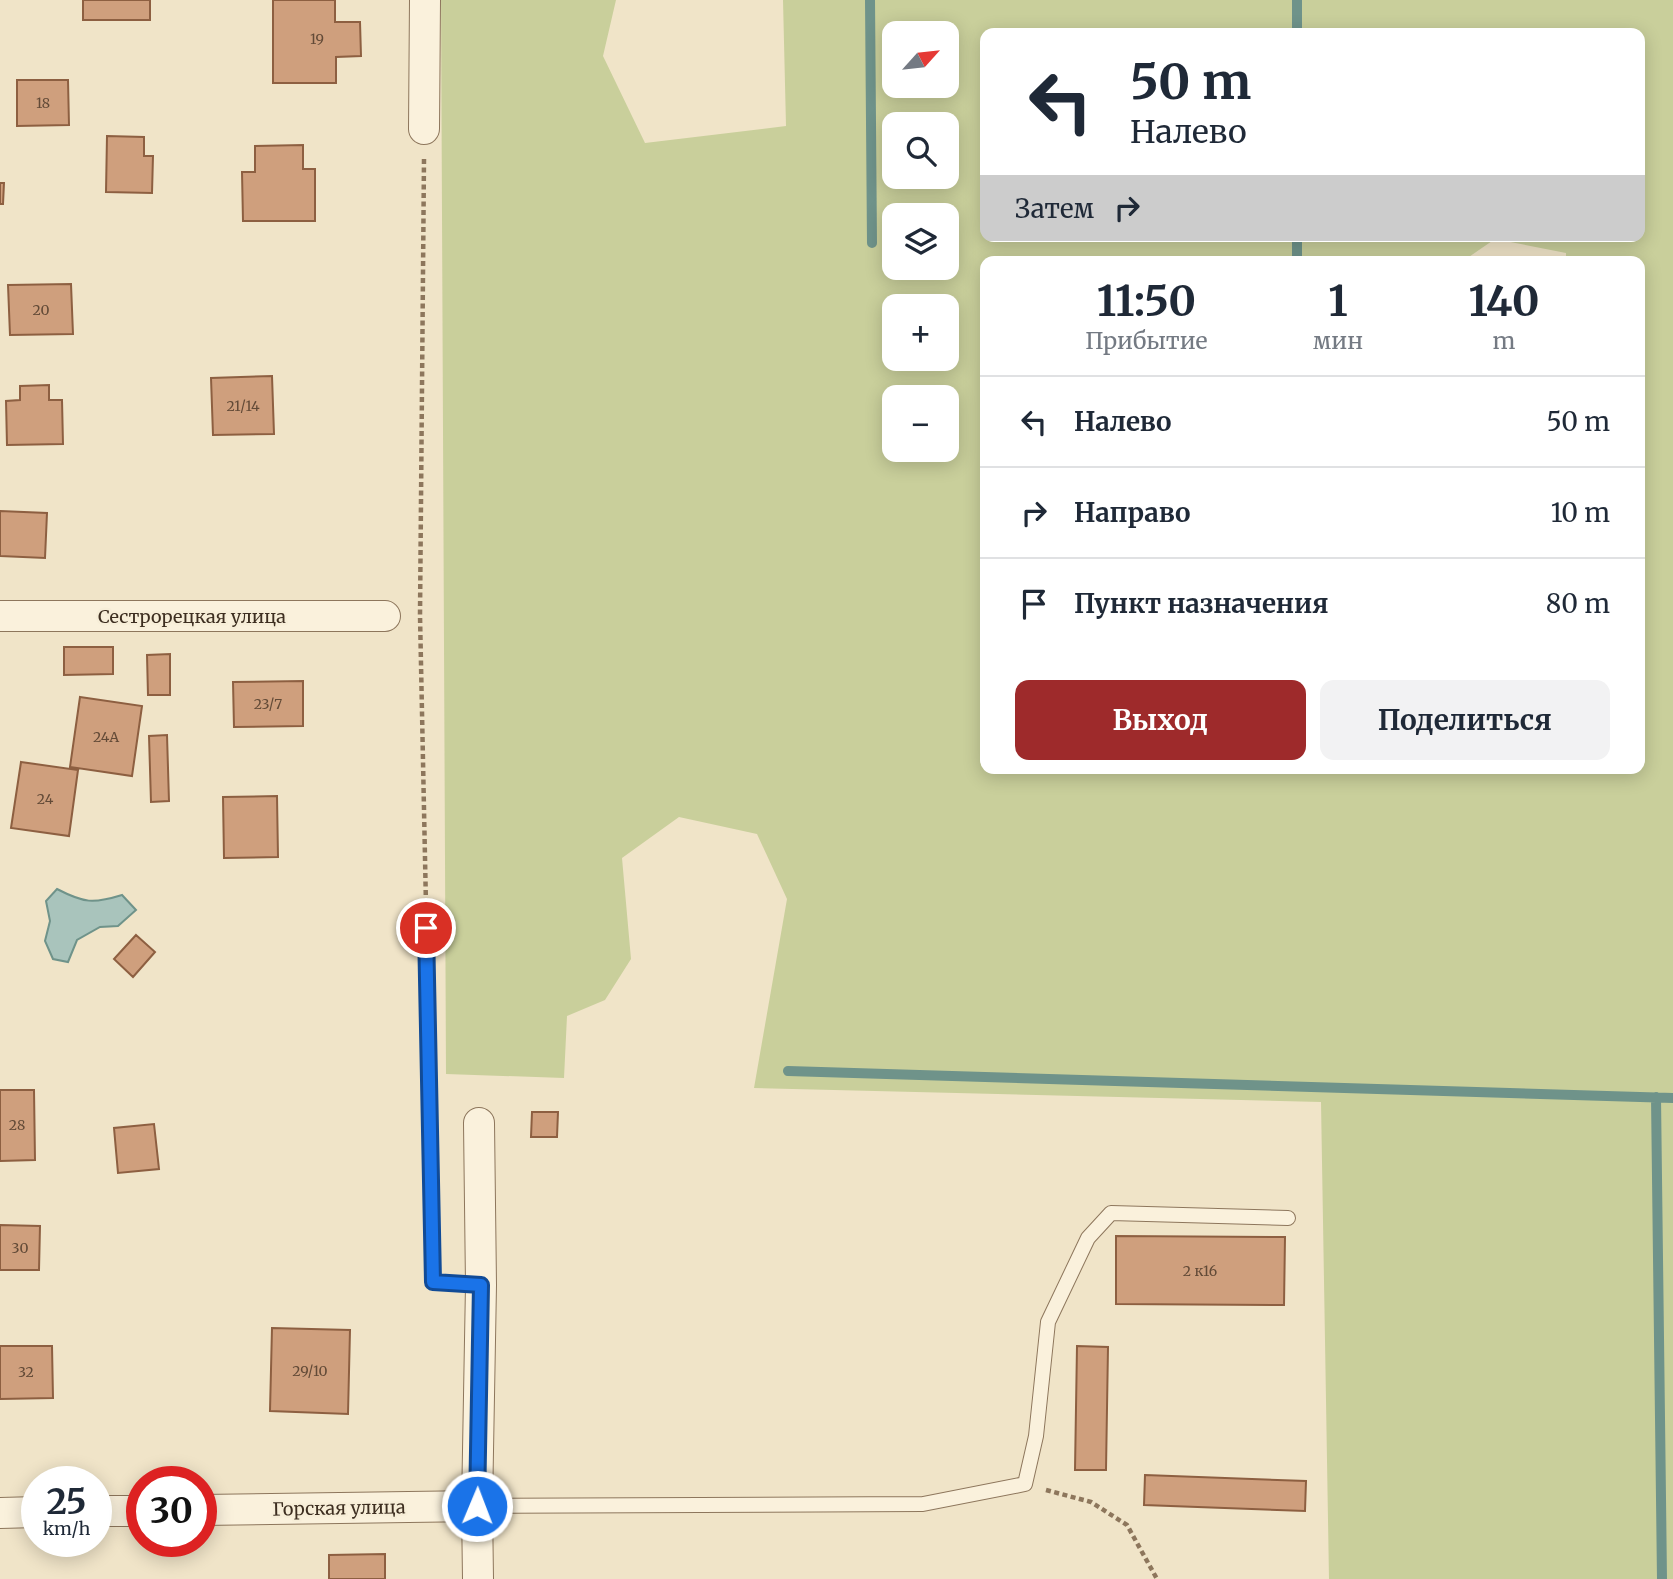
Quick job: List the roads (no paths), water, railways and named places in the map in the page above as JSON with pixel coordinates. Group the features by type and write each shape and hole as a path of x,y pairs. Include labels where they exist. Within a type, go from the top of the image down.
{"street":[{"path":"424,129 425,0"},
{"name":"Сестрорецкая улица","path":"0,616 385,616"},
{"path":"478,1579 481,1285 479,1123"},
{"name":"Горская улица","path":"217,1510 477,1506"},
{"path":"0,1513 21,1512"}],"lane":[{"path":"426,928 433,1282 481,1285"},
{"path":"477,1506 923,1504 1025,1484 1036,1436 1048,1322 1088,1238 1111,1213 1288,1218"}],"water":[{"path":"57,889 89,901 122,895 136,910 118,926 100,927 77,940 68,962 53,959 45,941 50,921 46,901"}],"waterway":[{"path":"870,0 872,243"},
{"path":"1297,0 1297,28"},
{"path":"1297,242 1297,256"},
{"path":"788,1071 1673,1098"},
{"path":"1656,1097 1662,1579"}]}
